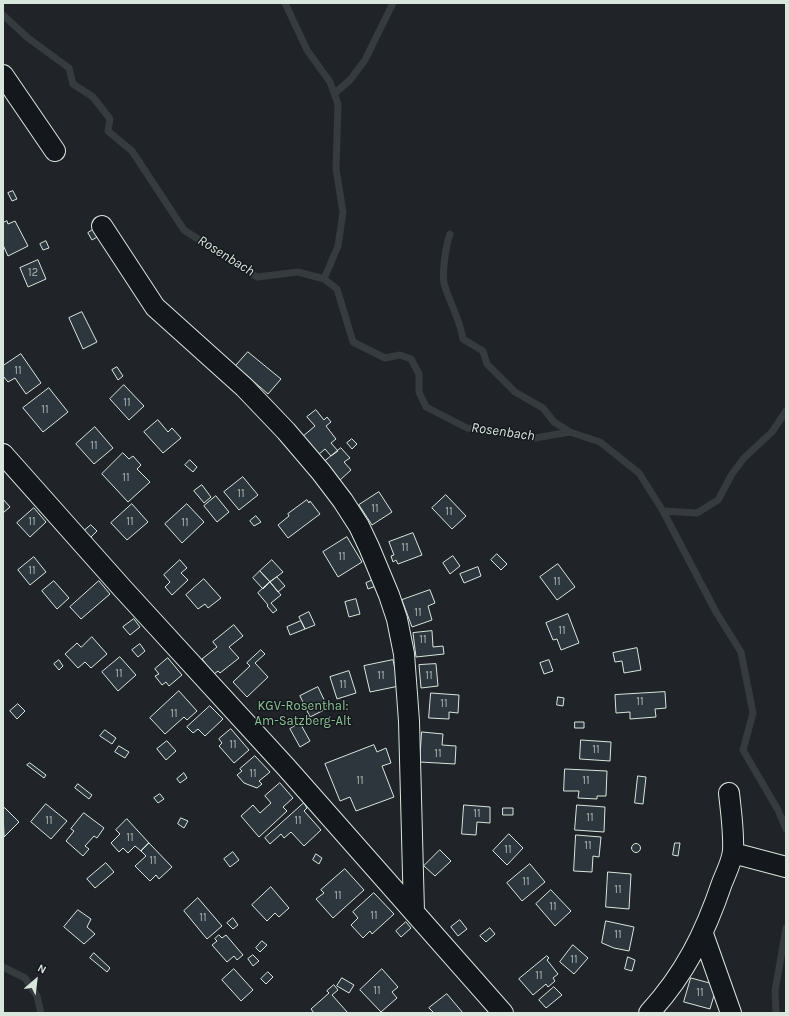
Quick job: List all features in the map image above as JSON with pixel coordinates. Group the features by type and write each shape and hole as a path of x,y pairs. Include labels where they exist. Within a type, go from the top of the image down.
{"street":[{"path":"3,75 55,152"},
{"path":"102,226 155,307 244,387 286,431 321,472 343,501 359,526 369,547 389,595 397,619 404,654 409,721 414,912"},
{"path":"3,454 123,589 286,767 503,1013"},
{"path":"649,1013 679,976 690,958 741,855 732,829 729,793"},
{"path":"741,855 786,867"},
{"path":"703,934 731,1013"}],"green space":[{"name":"KGV-Rosenthal: Am-Satzberg-Alt","path":"3,3 786,3 786,1013 3,1013"}],"building":[{"path":"13,191 17,199 12,201 8,193"},
{"path":"7,221 8,224 15,221 28,246 8,256 3,245 3,223"},
{"path":"94,229 99,236 92,240 88,233"},
{"path":"46,241 49,248 43,250 40,244"},
{"path":"38,260 46,279 28,287 20,268"},
{"path":"82,312 97,342 83,349 69,318"},
{"path":"248,352 281,379 268,394 244,373 242,377 233,369"},
{"path":"21,354 41,383 26,394 15,378 8,382 3,376 3,366"},
{"path":"117,367 123,376 118,380 112,370"},
{"path":"124,385 144,406 129,420 110,399"},
{"path":"49,388 68,412 43,432 23,408"},
{"path":"316,410 324,420 327,417 331,422 326,426 336,439 331,443 338,451 331,456 325,449 318,455 302,437 315,426 307,417"},
{"path":"158,420 168,432 172,428 181,438 163,453 144,432"},
{"path":"95,427 113,448 94,464 76,444"},
{"path":"352,439 357,444 352,449 347,443"},
{"path":"341,448 350,458 344,462 351,470 340,480 324,462"},
{"path":"123,453 129,459 133,456 141,465 137,469 150,482 128,502 102,474"},
{"path":"190,460 197,467 193,472 185,465"},
{"path":"243,477 258,495 239,510 224,492"},
{"path":"202,485 211,497 204,503 194,491"},
{"path":"379,492 392,512 372,525 359,505"},
{"path":"446,495 466,516 452,529 432,508"},
{"path":"216,496 229,512 217,522 204,506"},
{"path":"3,499 10,507 3,513"},
{"path":"307,500 309,503 310,501 320,514 288,538 278,525 289,516 288,514"},
{"path":"132,504 148,522 127,540 111,523"},
{"path":"187,504 204,522 182,543 165,524"},
{"path":"34,508 46,522 30,537 17,523"},
{"path":"256,516 261,522 254,526 250,521"},
{"path":"91,525 97,531 90,538 84,531"},
{"path":"413,533 422,555 398,564 396,560 393,562 391,556 394,555 389,542"},
{"path":"347,537 362,562 338,577 323,552"},
{"path":"497,554 507,564 501,570 491,560"},
{"path":"453,556 460,566 450,574 443,563"},
{"path":"34,557 46,572 30,585 18,570"},
{"path":"180,560 187,568 181,573 188,580 172,595 165,587 170,582 164,575"},
{"path":"272,560 283,572 270,582 260,571"},
{"path":"558,564 575,587 557,600 540,577"},
{"path":"478,567 481,576 464,583 460,574"},
{"path":"260,571 270,582 263,589 253,578"},
{"path":"277,577 285,586 278,592 270,582"},
{"path":"204,579 221,598 208,608 205,604 198,609 186,595"},
{"path":"373,580 376,586 368,589 366,583"},
{"path":"54,581 69,598 57,609 42,591"},
{"path":"99,581 110,594 81,619 70,607"},
{"path":"270,582 281,595 271,603 277,610 273,613 258,593"},
{"path":"430,590 435,603 428,606 432,620 412,627 402,600"},
{"path":"356,599 360,614 349,617 345,602"},
{"path":"309,612 315,625 305,629 299,617"},
{"path":"568,614 579,643 561,650 557,639 553,640 546,623"},
{"path":"134,619 140,627 130,635 123,627"},
{"path":"301,621 305,629 290,635 287,627"},
{"path":"234,625 243,636 229,647 239,658 220,673 218,671 214,674 202,659 217,647 213,642"},
{"path":"432,631 433,647 443,646 444,654 416,657 413,633"},
{"path":"92,637 107,654 91,668 85,662 78,668 65,654 77,643 81,647"},
{"path":"140,644 145,651 138,657 132,650"},
{"path":"637,648 641,670 624,673 622,661 615,662 613,653"},
{"path":"261,650 265,654 255,663 268,677 247,697 233,682 250,666 247,663"},
{"path":"120,657 136,675 118,691 102,672"},
{"path":"168,658 182,675 169,686 166,682 162,685 155,676 159,674 155,669"},
{"path":"59,660 63,666 59,670 54,664"},
{"path":"393,660 399,686 370,692 364,666"},
{"path":"549,660 553,671 544,674 540,663"},
{"path":"436,664 438,686 421,688 419,665"},
{"path":"349,671 356,693 337,699 330,677"},
{"path":"318,687 328,708 310,717 300,696"},
{"path":"179,691 197,711 187,720 184,717 165,734 150,718"},
{"path":"665,692 666,708 655,709 656,717 630,719 630,712 616,713 615,695"},
{"path":"431,693 459,695 458,713 449,712 449,719 429,718"},
{"path":"558,697 564,698 563,706 557,705"},
{"path":"18,704 25,711 17,719 10,711"},
{"path":"210,706 223,719 205,736 198,729 193,733 187,727"},
{"path":"575,722 584,722 584,728 575,728"},
{"path":"300,723 310,741 300,747 290,729"},
{"path":"231,729 249,750 234,763 219,746 222,743 219,739"},
{"path":"105,730 116,738 112,744 100,736"},
{"path":"422,732 443,734 442,745 456,746 455,764 420,762"},
{"path":"581,740 611,742 610,761 580,759"},
{"path":"167,741 176,751 166,760 157,749"},
{"path":"374,745 377,752 386,748 391,763 382,766 394,797 356,811 350,797 340,801 325,764"},
{"path":"119,746 129,752 125,758 115,752"},
{"path":"255,756 270,772 259,781 262,784 257,788 244,783 237,775 242,771 240,769"},
{"path":"30,763 46,775 44,778 27,765"},
{"path":"565,769 607,771 606,796 597,796 597,799 578,798 579,791 564,791"},
{"path":"184,773 187,778 180,783 177,779"},
{"path":"638,776 646,777 643,804 635,803"},
{"path":"280,783 293,798 283,807 287,811 259,837 241,816 253,805 260,813 271,803 265,796"},
{"path":"78,784 92,795 89,799 75,788"},
{"path":"160,794 164,799 158,803 154,798"},
{"path":"304,803 307,808 304,811 321,830 304,846 291,832 284,838 281,834 270,844 265,838"},
{"path":"46,804 67,821 51,839 31,822"},
{"path":"464,805 490,807 490,823 477,822 476,835 462,834"},
{"path":"577,805 605,807 604,832 575,830"},
{"path":"5,808 19,822 4,837 3,809"},
{"path":"503,808 513,808 513,815 503,815"},
{"path":"84,813 104,828 97,838 94,836 85,846 89,849 83,856 66,841 74,831 71,829"},
{"path":"181,818 188,821 184,828 178,824"},
{"path":"127,819 149,843 141,851 135,846 128,853 123,848 119,852 111,843 120,834 116,830"},
{"path":"509,834 523,848 507,865 493,851"},
{"path":"576,835 601,837 599,857 593,856 592,872 574,871"},
{"path":"149,843 172,867 159,879 156,875 150,881 135,866 146,856 141,851"},
{"path":"675,843 680,843 678,856 673,855"},
{"path":"634,844 638,844 640,848 638,852 634,852 632,850 632,846"},
{"path":"440,850 451,861 435,876 424,866"},
{"path":"233,852 239,860 230,867 224,859"},
{"path":"316,854 322,858 319,864 313,860"},
{"path":"106,863 114,872 95,888 87,879"},
{"path":"530,864 545,882 522,901 507,883"},
{"path":"345,869 364,890 333,918 316,899 324,893 321,890"},
{"path":"608,872 631,874 629,909 606,907"},
{"path":"271,887 289,908 279,917 275,913 267,921 252,905"},
{"path":"551,890 571,911 555,926 536,904"},
{"path":"374,893 394,914 372,934 370,931 363,938 351,925 358,918 353,912"},
{"path":"198,898 222,926 207,939 184,911"},
{"path":"78,910 91,919 87,927 95,934 84,944 64,927"},
{"path":"233,918 238,925 233,929 227,923"},
{"path":"460,920 467,929 458,936 451,927"},
{"path":"606,921 634,927 629,951 614,948 602,943"},
{"path":"406,922 411,928 401,937 396,931"},
{"path":"490,928 495,934 486,942 480,936"},
{"path":"219,935 222,938 226,935 243,955 237,960 234,956 227,962 212,945 217,941 215,939"},
{"path":"262,941 267,945 260,952 256,948"},
{"path":"573,945 588,958 574,974 560,962"},
{"path":"94,953 110,968 107,972 90,958"},
{"path":"253,955 259,961 253,966 248,959"},
{"path":"547,956 549,958 547,960 558,974 553,978 555,981 548,987 546,984 533,995 519,979"},
{"path":"628,957 635,960 632,971 625,969"},
{"path":"234,969 253,990 241,1001 222,980"},
{"path":"382,969 398,987 392,992 397,998 381,1012 360,990"},
{"path":"268,972 273,977 266,984 261,979"},
{"path":"342,978 354,985 349,993 337,986"},
{"path":"691,978 717,985 710,1009 684,1002"},
{"path":"334,985 338,990 332,995 348,1013 314,1013 311,1009 329,993 327,991"},
{"path":"554,987 562,995 546,1008 539,1000"},
{"path":"447,994 463,1013 434,1013 429,1008"}],"waterway":[{"path":"285,3 307,50 330,82 338,104 336,169 343,212 338,246 324,279"},
{"path":"335,93 350,80 365,60 393,3"},
{"name":"Rosenbach","path":"3,15 28,38 69,68 73,84 93,97 110,119 108,131 132,151 184,230 257,277 298,272 324,279 337,289 353,342 385,358 400,355 411,359 419,374 419,392 426,407 467,428 535,438 570,432 600,442 639,473 663,511 716,612 741,652 753,713 743,750 778,810 786,829"},
{"path":"450,234 445,258 444,283 462,332 463,339 483,351 487,364 515,392 543,408 554,422 570,432"},
{"path":"663,511 697,513 718,500 732,474 744,458 772,432 786,411"},
{"name":"Rosenbach","path":"776,1013 775,991 786,928"},
{"path":"3,967 25,978 37,996 41,1013"}]}
